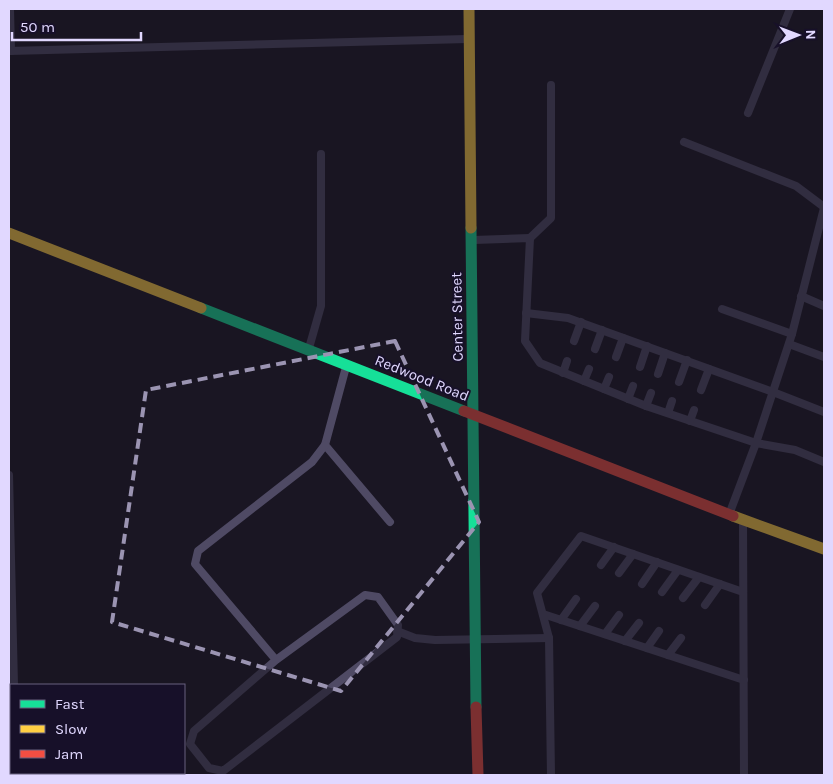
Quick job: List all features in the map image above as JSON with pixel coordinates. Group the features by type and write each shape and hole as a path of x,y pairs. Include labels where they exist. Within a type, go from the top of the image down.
{"main road":[{"name":"Center Street","path":"469,9 478,775"},
{"name":"Redwood Road","path":"9,234 743,520 824,549"}],"lane":[{"path":"10,9 10,51 470,39"},
{"path":"748,113 790,9"},
{"path":"472,240 530,238 551,218 551,85"},
{"path":"684,142 796,186 824,207 789,344 756,443 729,514"},
{"path":"308,350 321,306 321,154"},
{"path":"530,238 525,341 540,364 646,406 756,443 795,450 824,462"},
{"path":"801,296 824,306"},
{"path":"722,308 792,334"},
{"path":"526,313 568,318 581,322 824,412"},
{"path":"574,341 581,322"},
{"path":"595,349 602,330"},
{"path":"616,357 623,338"},
{"path":"789,344 824,358"},
{"path":"640,366 647,346"},
{"path":"658,374 665,353"},
{"path":"679,382 687,360"},
{"path":"563,373 567,361"},
{"path":"276,660 195,564 198,551 312,462 325,445 347,365"},
{"path":"584,381 589,369"},
{"path":"701,390 709,369"},
{"path":"604,389 609,377"},
{"path":"628,399 633,386"},
{"path":"646,406 651,393"},
{"path":"668,413 672,401"},
{"path":"690,421 694,410"},
{"path":"325,445 390,522"},
{"path":"9,475 11,684"},
{"path":"743,520 744,775"},
{"path":"551,775 549,638 537,593 581,536 743,592"},
{"path":"601,565 614,548"},
{"path":"619,573 633,554"},
{"path":"642,584 657,562"},
{"path":"662,592 678,570"},
{"path":"683,598 699,577"},
{"path":"705,606 720,584"},
{"path":"364,595 378,596 398,625 397,637 223,771 209,768 190,744 194,731 276,660 364,595"},
{"path":"561,620 576,599"},
{"path":"580,626 595,606"},
{"path":"543,614 744,680"},
{"path":"605,634 619,616"},
{"path":"625,641 639,623"},
{"path":"397,631 422,638 475,640 549,638"},
{"path":"647,648 659,631"},
{"path":"668,655 681,638"}],"highlighted area":[{"path":"395,341 479,522 341,691 112,622 146,390"}],"traffic: fast":[{"path":"471,228 476,707"},
{"path":"201,308 464,411"}],"traffic: slow":[{"path":"469,9 471,228"},
{"path":"9,233 201,308"},
{"path":"733,516 824,549"}],"traffic: jam":[{"path":"464,411 733,516"},
{"path":"476,707 478,775"}]}
